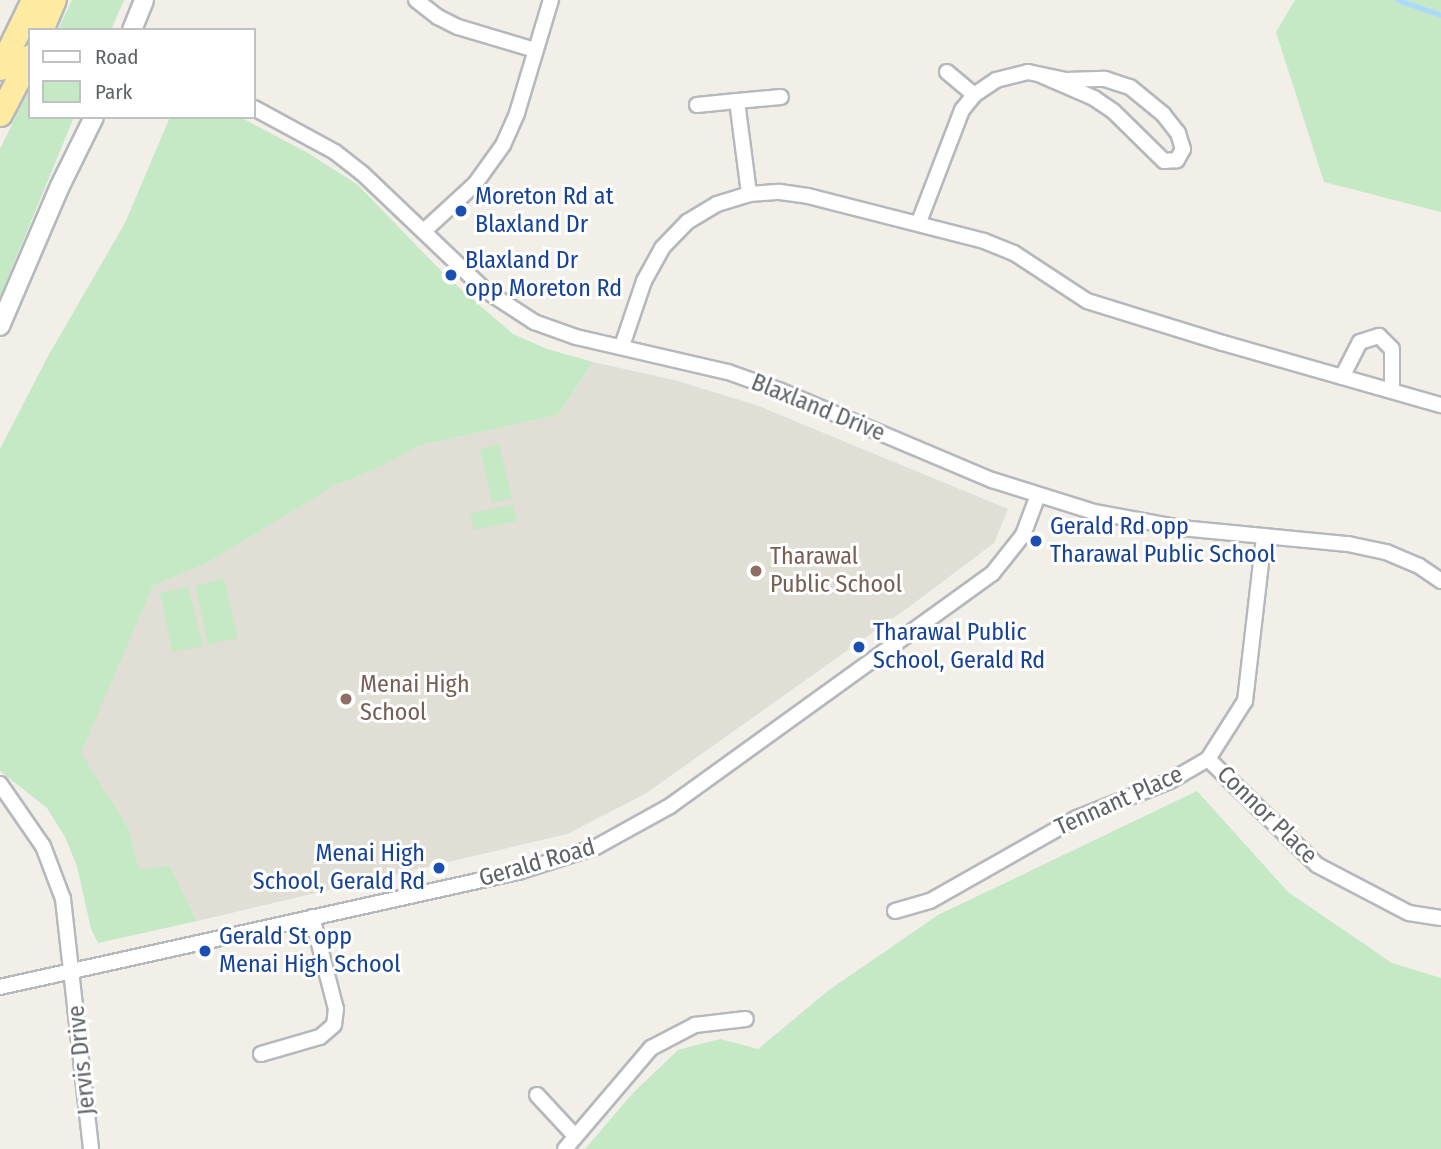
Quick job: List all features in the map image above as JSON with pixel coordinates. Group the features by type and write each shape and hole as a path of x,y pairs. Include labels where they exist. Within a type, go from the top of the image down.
{"highway":[{"path":"0,68 33,0"},
{"path":"42,28 54,0"},
{"path":"0,114 28,59"}],"street":[{"path":"133,28 144,0"},
{"path":"416,0 438,17 458,27 535,50"},
{"path":"425,230 475,184 494,159 517,113 551,0"},
{"path":"947,72 974,95"},
{"path":"919,222 962,110 974,95 996,80 1028,72 1067,80 1105,79 1130,87 1163,114 1178,133 1183,149 1177,160 1164,162 1113,111 1094,98 1043,76"},
{"path":"697,105 781,97"},
{"path":"737,101 749,194"},
{"name":"Blaxland Drive","path":"256,109 335,152 425,230 499,302 534,322 576,337 728,372 781,391 992,480 1094,512 1137,520 1348,544 1386,552 1419,566 1441,581"},
{"path":"0,326 60,186 93,119"},
{"path":"622,346 644,281 662,248 687,222 707,210 749,194 780,192 919,222 984,241 1014,253 1087,301 1441,405"},
{"path":"1342,377 1360,342 1379,336 1392,349 1392,390"},
{"name":"Gerald Road","path":"0,987 556,862 596,847 670,806 992,574 1023,535 1038,495"},
{"name":"Tennant Place","path":"895,911 930,901 1056,829 1170,781 1208,759 1245,701 1264,536"},
{"name":"Connor Place","path":"1208,759 1318,865 1409,913 1441,918"},
{"name":"Jervis Drive","path":"0,784 32,826 57,878 69,929 91,1149"},
{"path":"261,1054 320,1037 334,1025 336,1010 312,917"},
{"path":"565,1149 627,1073 664,1040 695,1026 746,1019"},
{"path":"537,1095 575,1136"}],"shaded area":[{"name":"Menai High School","path":"593,362 674,380 756,405 1008,509 994,543 913,604 645,794 567,834 197,921 170,866 139,870 129,829 80,753 153,586 209,562 336,485 385,465 418,446 558,415"}],"green space":[{"path":"72,0 124,0 112,28 59,28"},
{"path":"1295,0 1441,0 1441,212 1324,182 1276,32"},
{"path":"28,92 28,119 73,119 0,297 0,149"},
{"path":"169,119 244,119 308,153 358,185 447,277 513,334 547,349 593,362 558,415 418,446 385,465 336,485 209,562 153,586 81,753 129,829 139,869 170,866 197,921 98,943 91,929 77,866 65,837 47,808 0,771 0,449 47,358 125,223"},
{"path":"499,444 512,498 492,503 480,449"},
{"path":"513,504 517,521 474,530 470,514"},
{"path":"224,578 238,638 208,645 195,586"},
{"path":"188,586 203,646 172,652 160,593"},
{"path":"1197,791 1288,892 1392,963 1441,978 1441,1149 585,1149 633,1093 678,1050 720,1039 758,1049 829,990 938,915"}],"waterway":[{"path":"1398,0 1441,15"}],"place":[{"name":"Moreton Rd at Blaxland Dr","path":"461,211"},
{"name":"Blaxland Dr opp Moreton Rd","path":"451,275"},
{"name":"Gerald Rd opp Tharawal Public School","path":"1036,541"},
{"name":"Tharawal Public School","path":"756,571"},
{"name":"Tharawal Public School, Gerald Rd","path":"859,647"},
{"name":"Menai High School","path":"346,699"},
{"name":"Menai High School, Gerald Rd","path":"439,868"},
{"name":"Gerald St opp Menai High School","path":"205,951"}]}
